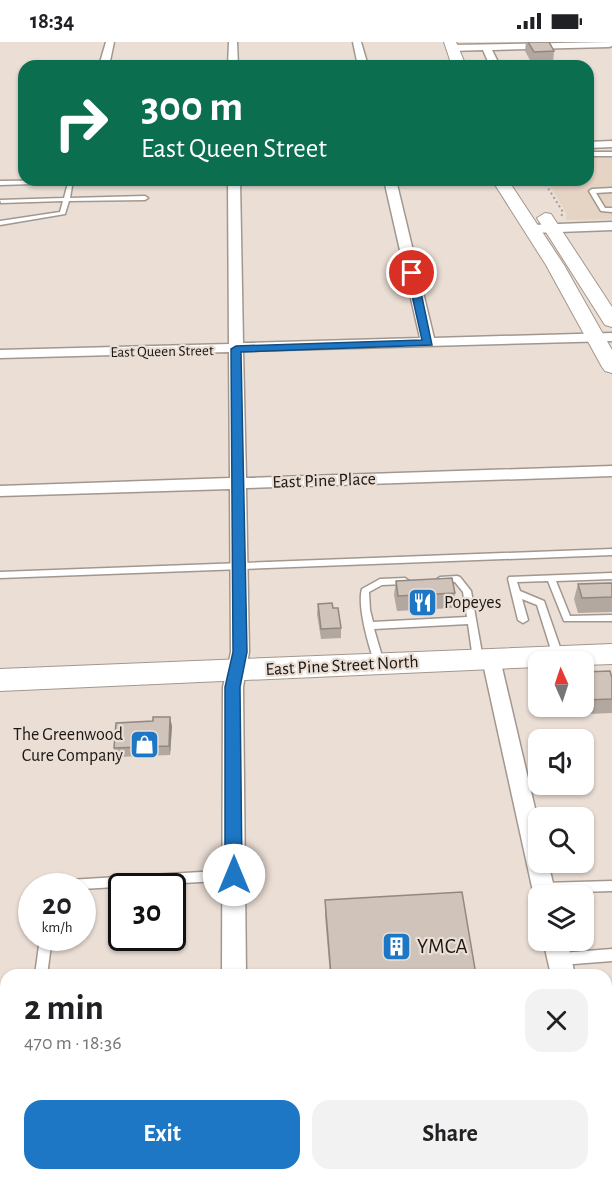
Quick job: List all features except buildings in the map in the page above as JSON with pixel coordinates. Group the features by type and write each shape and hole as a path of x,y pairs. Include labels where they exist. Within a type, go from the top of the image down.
{"main road":[{"path":"451,45 457,60"},
{"path":"504,186 605,338 612,367"},
{"path":"538,207 612,321"},
{"name":"East Pine Street North","path":"594,655 612,654"},
{"name":"East Pine Street North","path":"0,680 528,657"}],"street":[{"path":"106,60 110,42"},
{"path":"233,42 233,60"},
{"path":"357,42 362,60"},
{"path":"451,45 486,47 510,44 610,45"},
{"path":"486,47 492,60"},
{"path":"594,145 612,144"},
{"path":"234,186 240,652 232,700 234,969"},
{"path":"391,186 428,343"},
{"path":"532,229 612,226"},
{"name":"East Queen Street","path":"0,354 605,338"},
{"name":"East Pine Place","path":"0,491 612,471"},
{"path":"484,659 542,885"}],"lane":[{"path":"594,154 612,154"},
{"path":"1,185 18,184"},
{"path":"0,223 63,213 70,186"},
{"path":"612,190 592,191 603,210 612,210"},
{"path":"1,201 145,198"},
{"path":"0,575 612,552"},
{"path":"523,620 512,579 612,576"},
{"path":"551,578 567,619 612,618"},
{"path":"426,580 457,579 467,591 471,620 484,659"},
{"path":"379,663 370,626 364,614 365,591 380,582 414,580"},
{"path":"516,593 541,603 556,651"},
{"path":"370,626 471,620"},
{"path":"96,883 234,875"},
{"path":"594,888 612,886"},
{"path":"42,969 44,951"},
{"path":"559,958 612,955"}],"shaded area":[{"path":"612,150 612,219 566,220 566,212 550,186 594,186 594,151"}],"place":[{"name":"Popeyes","path":"423,602"},
{"name":"The Greenwood Cure Company","path":"144,744"},
{"name":"YMCA","path":"396,946"}],"route":[{"path":"234,875 233,687 240,652 236,349 428,343 412,273"}]}
